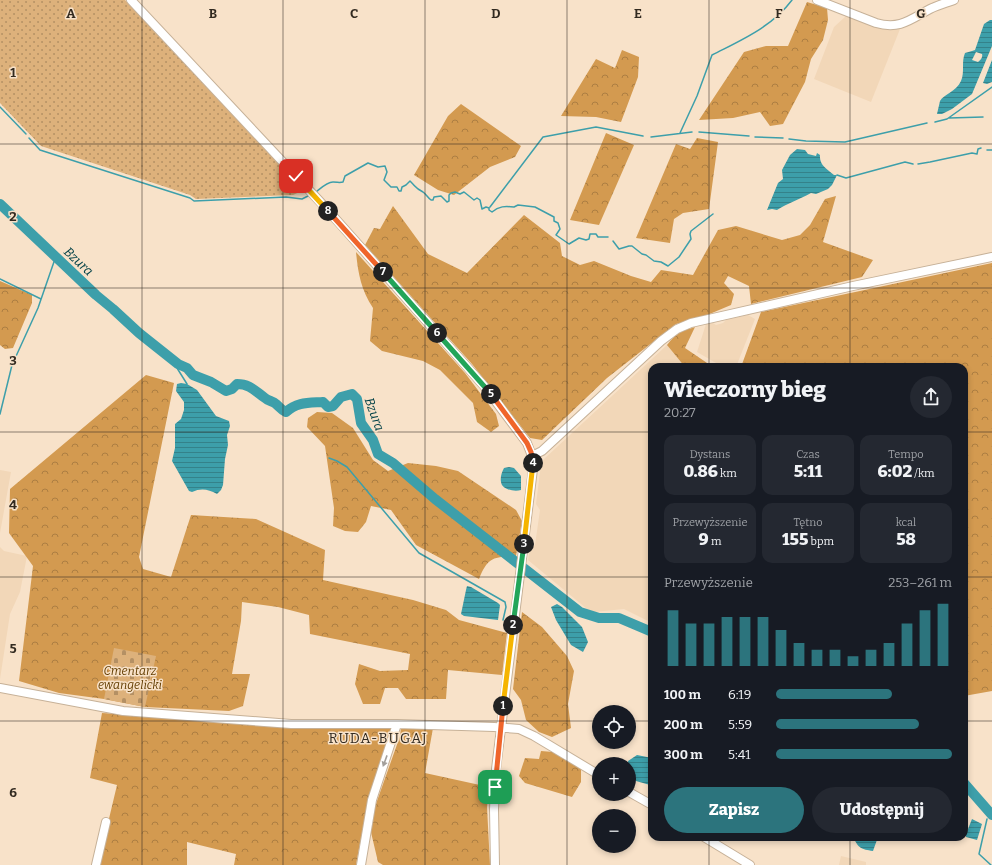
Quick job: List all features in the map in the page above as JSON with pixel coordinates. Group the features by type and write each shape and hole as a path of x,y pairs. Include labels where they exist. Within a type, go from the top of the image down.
{"street":[{"path":"131,0 325,207 474,374 499,404 527,443 532,456 533,469 519,576 494,798 495,865"},
{"path":"816,0 839,10 885,26 900,24 937,6 954,0"},
{"path":"532,456 542,451 677,328 691,323 853,286 992,257"},
{"path":"0,688 123,711 291,724 397,724 501,728 524,731 592,771"},
{"path":"361,865 372,800 397,724"},
{"path":"636,796 648,803"},
{"path":"96,865 106,822"},
{"path":"711,841 750,865"}],"shaded area":[{"path":"846,16 886,29 900,29 871,102 814,79 834,27"},
{"path":"748,315 755,319 738,363 716,363 697,352 706,324 713,323 716,325 723,323 726,320"},
{"path":"667,345 682,363 648,363 648,621 624,609 594,612 587,609 528,560 530,549 535,545 540,510 536,504 541,464 544,459"},
{"path":"0,470 11,472 0,533"},
{"path":"0,547 4,551 27,556 20,592 10,614 0,679"},
{"path":"841,856 866,862 866,865 839,865"}],"green space":[{"path":"0,0 125,0 304,190 293,195 196,199 190,195 41,146 0,103"},
{"path":"807,2 827,8 828,20 823,40 811,59 805,82 783,124 770,126 760,112 733,118 699,120 744,52 766,46 788,46"},
{"path":"622,50 639,57 638,77 621,122 596,117 561,116 596,59 615,68"},
{"path":"461,104 521,146 515,157 490,167 454,195 438,190 414,175 448,116"},
{"path":"606,133 634,145 599,225 570,220"},
{"path":"697,138 718,142 709,209 683,213 674,219 670,243 636,238 676,144 690,149"},
{"path":"836,196 823,242 873,260 862,277 751,304 749,286 728,276 724,283 734,294 731,305 700,318 676,324 607,378 542,440 530,438 472,364 365,245 374,228 380,229 393,206 428,254 467,273 524,215 560,243 562,256 580,265 594,261 631,276 651,282 661,270 693,275 718,230 736,226 782,240 800,235 810,225 825,199"},
{"path":"356,252 465,373 496,414 499,426 491,432 477,422 473,403 440,370 423,361 382,351 370,341 373,308 361,281"},
{"path":"992,263 992,691 968,695 968,363 742,363 761,312"},
{"path":"0,281 32,295 32,303 13,348 5,349 0,345"},
{"path":"695,327 685,348 707,363 682,363 667,345 673,338 686,330"},
{"path":"146,375 174,383 139,557 143,569 171,577 191,515 256,519 325,550 323,580 413,600 446,610 459,620 507,633 502,675 448,670 446,699 406,699 398,688 385,688 380,704 363,704 355,684 359,664 380,671 408,670 410,654 310,634 309,615 278,607 242,602 241,621 232,674 250,674 243,706 229,711 145,707 104,699 59,693 19,681 33,566 9,533 10,489"},
{"path":"317,412 332,413 353,428 373,460 388,471 408,463 436,466 458,471 516,510 522,521 516,556 502,557 492,560 485,566 479,579 416,545 391,510 371,506 366,522 358,532 345,531 333,526 334,508 325,446 307,427 308,418"},
{"path":"522,612 542,627 567,656 574,671 568,704 571,728 552,737 539,732 526,720 521,700 513,689"},
{"name":"Cmentarz ewangelicki","path":"114,648 156,656 145,707 104,699"},
{"path":"102,713 343,729 392,728 368,800 356,865 234,865 236,854 187,842 187,865 98,865 117,785 90,778"},
{"path":"401,728 433,728 425,773 489,787 487,807 490,865 383,865 378,862 370,828 371,818 400,736"},
{"path":"541,751 553,752 581,768 581,782 572,797 525,783 519,776 525,758 539,759"}],"water":[{"path":"992,20 992,46 972,94 952,109 942,114 937,114 940,101 944,96 959,85 963,74 963,60 965,53 975,50 984,24","holes":["976,52 982,54 982,58 978,62 972,60"]},
{"path":"992,60 992,82 987,84 983,83"},
{"path":"797,149 805,150 808,154 816,156 817,153 820,155 821,162 824,166 834,175 837,175 832,185 828,189 816,194 811,193 777,210 767,210 778,183 783,179 782,170 790,155"},
{"path":"177,384 187,384 197,390 216,416 229,421 230,426 227,435 228,445 225,459 223,485 217,494 204,490 189,491 172,461 175,448 175,424 181,419 184,410 184,402 176,391"},
{"path":"504,468 514,468 521,476 521,490 509,490 502,485 501,478"},
{"path":"467,586 500,605 498,620 464,616 461,614"},
{"path":"557,604 582,627 588,642 583,652 571,645 556,620 551,607"},
{"path":"637,755 648,757 648,784 636,781 636,757 634,757"},
{"path":"972,819 982,824 977,840 968,838 968,829"},
{"path":"855,841 877,841 873,851 861,848"}],"waterway":[{"path":"680,133 697,96 712,55 766,25 784,10 792,0"},
{"path":"935,122 947,119 992,87"},
{"path":"0,107 26,134"},
{"path":"949,118 983,117"},
{"path":"789,139 845,142 927,123"},
{"path":"490,207 543,137 596,127 643,136"},
{"path":"651,137 692,132"},
{"path":"699,132 749,136"},
{"path":"755,137 783,138"},
{"path":"29,138 40,150 190,198 194,201 286,197 302,199 308,196"},
{"path":"918,164 972,153 977,154 978,149 981,148"},
{"path":"987,150 992,150"},
{"path":"837,175 846,178 905,162 913,164"},
{"path":"316,192 329,183 343,182 345,176 368,163 378,167 385,166 387,172 384,180 391,187 397,187 399,191 401,191 402,187 410,181 431,200 433,200 434,197 441,196 447,202 449,201 449,195 451,193 455,192 460,194 464,192 474,200 477,198 480,200 482,209 486,207 492,212 500,208 514,207 518,205 535,207 554,217 554,221 558,223 560,229 556,235 569,244 579,238 586,240 589,239 590,234 596,234 598,237 608,237"},
{"name":"Bzura","path":"0,204 96,295 139,333 178,364 187,368 193,375 211,382 226,391 232,389 237,384 245,385 255,390 266,399 275,403 286,412 294,406 308,403 323,402 328,407 333,406 341,397 352,394 357,399 361,423 373,440 378,454 393,463 435,499 580,612 599,618 619,618 648,630"},
{"path":"613,241 619,249 632,246 654,261 661,262 668,266 679,257 691,239 691,231 713,214"},
{"path":"0,414 12,365 38,308 56,256"},
{"path":"0,279 41,299"},
{"path":"178,364 177,368 187,384"},
{"path":"329,458 347,467 419,553 505,602 506,607 503,620"},
{"name":"Bzura","path":"968,788 992,815"},
{"path":"987,819 979,854 991,865"}],"district":[{"name":"RUDA-BUGAJ","path":"378,738"}],"route":[{"path":"296,176 486,387 524,437 531,452 533,469 502,718 495,787"}]}
